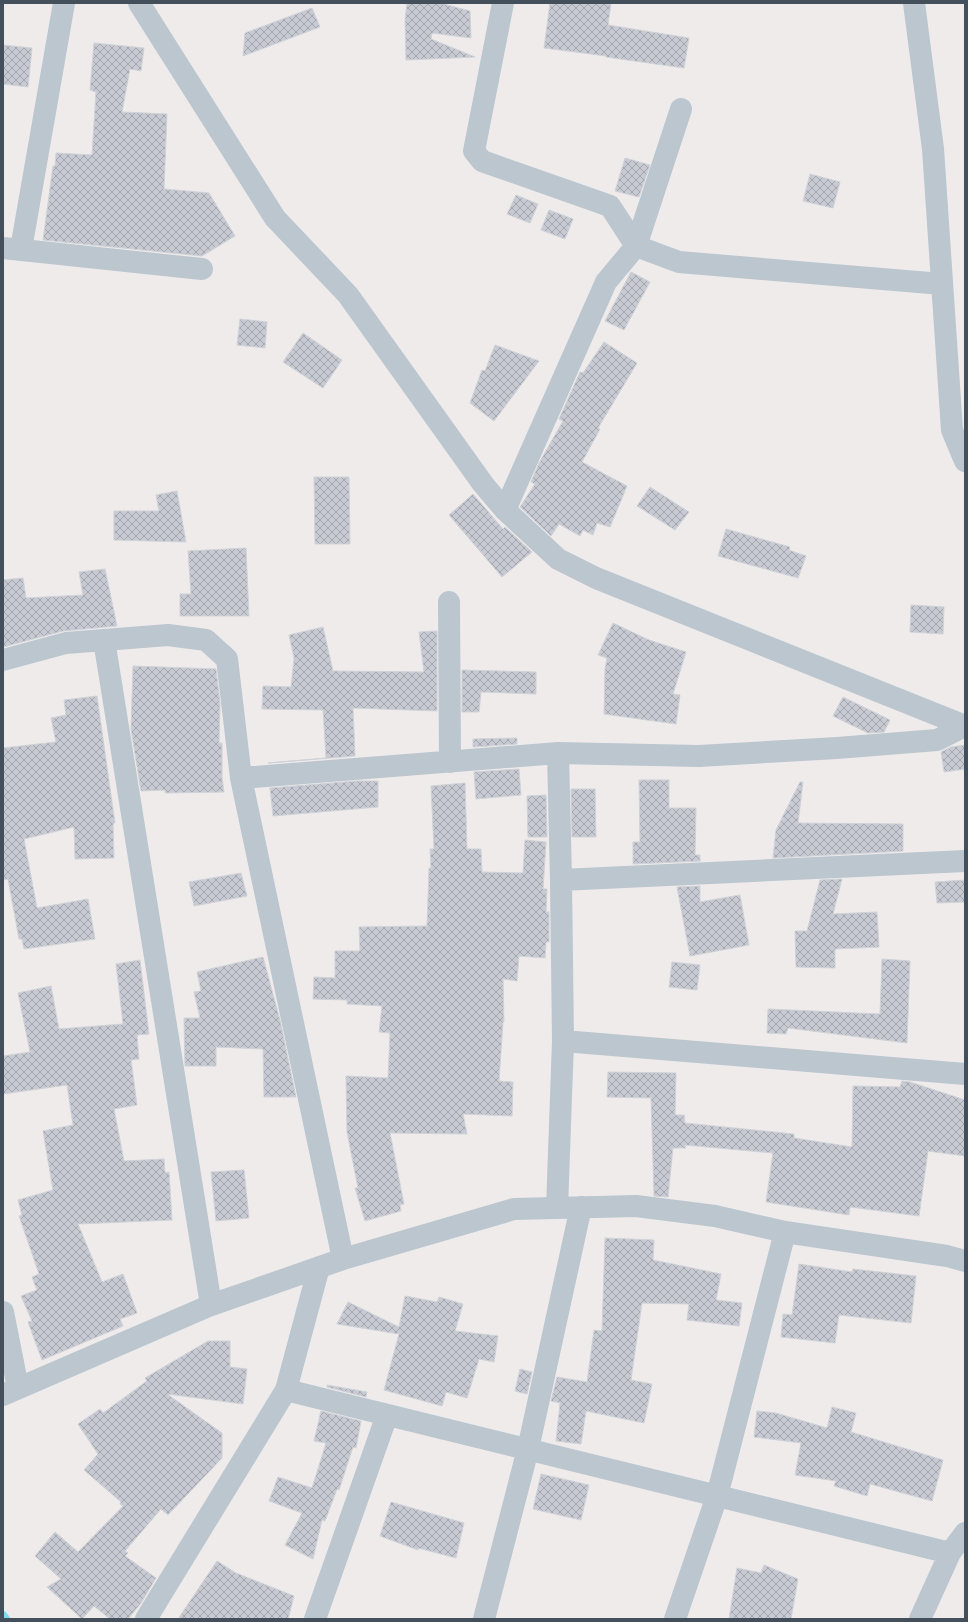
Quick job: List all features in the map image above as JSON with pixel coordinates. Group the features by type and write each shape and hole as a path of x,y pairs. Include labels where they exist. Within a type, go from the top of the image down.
{"street":[{"path":"64,3 12,248 202,269"},
{"path":"140,3 275,218 348,295 483,484 505,510 558,559 596,578 965,726"},
{"path":"503,3 474,151 482,160 610,206 636,246 679,262 942,284"},
{"path":"914,3 933,149 952,430 965,461"},
{"path":"505,510 606,282 636,246 681,109"},
{"path":"449,602 450,762"},
{"path":"3,660 66,643 168,635 206,640 227,659 242,778 343,1259"},
{"path":"104,640 211,1305"},
{"path":"242,778 558,753 699,756 829,748 937,740 965,726"},
{"path":"557,1208 563,1041 558,753"},
{"path":"561,880 965,861"},
{"path":"563,1041 965,1074"},
{"path":"3,1312 10,1391 211,1305 343,1259 514,1209 636,1206 716,1216 785,1232 947,1256 965,1261"},
{"path":"484,1619 528,1449 581,1207"},
{"path":"675,1619 717,1496 785,1232"},
{"path":"146,1619 286,1390 320,1267"},
{"path":"286,1390 950,1553"},
{"path":"315,1619 387,1415"},
{"path":"920,1619 950,1553 965,1533"}],"building":[{"path":"407,3 440,3 470,11 471,38 432,33 431,39 475,57 406,60 405,20"},
{"path":"550,3 611,3 608,25 689,38 684,68 544,48"},
{"path":"312,8 320,27 243,56 245,33"},
{"path":"94,43 144,48 141,71 130,69 122,112 167,114 164,189 209,193 235,236 202,256 43,240 56,153 92,155 96,92 90,90"},
{"path":"3,45 32,48 28,87 3,84"},
{"path":"625,158 650,165 639,197 615,191"},
{"path":"810,174 840,182 833,208 803,201"},
{"path":"516,195 538,204 530,223 507,214"},
{"path":"549,210 573,219 565,239 541,230"},
{"path":"631,272 650,282 624,330 605,321"},
{"path":"240,319 267,322 265,348 237,345"},
{"path":"303,333 342,360 323,388 283,362"},
{"path":"604,342 637,363 598,428 600,429 582,462 627,486 610,527 597,523 593,535 583,530 580,536 559,524 551,536 520,507 535,484 531,482 539,463 563,421 559,419 580,372 583,373"},
{"path":"495,345 539,361 494,421 470,403 482,370 485,371"},
{"path":"314,477 349,477 350,544 315,544"},
{"path":"650,487 689,512 675,530 637,506"},
{"path":"177,491 186,542 114,540 114,511 159,511 156,495"},
{"path":"473,494 503,529 505,527 532,552 502,577 449,515"},
{"path":"726,529 790,547 789,550 806,556 798,578 718,556"},
{"path":"246,548 249,616 180,616 180,594 191,594 188,551"},
{"path":"105,569 117,626 63,631 3,647 3,580 23,578 26,598 83,595 79,572"},
{"path":"911,605 944,607 943,634 910,632"},
{"path":"613,623 649,640 686,652 673,694 680,695 676,724 604,714 605,669 607,658 598,655"},
{"path":"323,627 333,671 424,672 419,632 437,631 437,711 353,708 355,756 268,763 326,758 323,710 262,709 263,686 291,687 294,658 289,635"},
{"path":"133,666 216,669 220,703 219,743 222,743 222,777 224,792 165,793 165,790 141,791 131,729"},
{"path":"462,670 536,672 536,694 481,692 479,712 462,712"},
{"path":"97,696 115,823 113,823 114,858 75,859 74,827 24,839 37,908 88,899 95,939 24,949 22,939 19,939 8,879 3,880 3,748 56,742 51,718 66,715 64,700"},
{"path":"843,697 890,720 884,732 868,733 833,716"},
{"path":"517,738 517,744 473,747 473,739"},
{"path":"965,745 965,769 944,772 941,752 951,747"},
{"path":"519,769 521,795 476,799 474,772"},
{"path":"639,780 669,780 669,808 696,808 695,855 700,855 700,861 633,864 633,842 640,842"},
{"path":"357,781 378,781 378,807 273,816 270,788"},
{"path":"800,782 803,782 798,823 903,824 903,851 773,858 776,830"},
{"path":"465,783 467,849 481,849 482,872 523,873 525,840 546,842 543,889 547,889 546,912 549,912 549,942 546,942 545,958 519,956 517,981 503,979 504,1022 499,1081 513,1082 512,1116 463,1114 467,1134 390,1133 404,1204 400,1205 401,1211 365,1221 355,1188 358,1188 347,1132 346,1076 388,1078 390,1033 379,1032 382,1006 347,1004 347,1000 313,999 314,977 335,978 335,951 360,951 359,927 427,926 429,868 431,868 430,849 434,849 431,786"},
{"path":"571,789 595,789 596,837 572,837"},
{"path":"546,795 547,837 528,837 527,796"},
{"path":"241,873 247,896 194,906 189,882"},
{"path":"842,879 833,914 877,912 879,947 835,949 835,968 796,967 795,931 807,931 820,880"},
{"path":"965,880 965,902 937,903 935,882"},
{"path":"700,886 700,902 740,895 749,945 690,956 677,887"},
{"path":"263,957 280,1020 296,1097 264,1097 263,1049 216,1047 216,1066 185,1066 184,1018 200,1018 194,992 201,991 197,972"},
{"path":"882,959 910,961 907,1043 788,1028 786,1034 767,1033 768,1009 880,1014"},
{"path":"140,960 149,1034 137,1035 139,1059 131,1060 137,1105 114,1109 124,1161 164,1159 165,1173 169,1172 172,1220 78,1224 102,1282 123,1274 137,1313 120,1319 123,1326 42,1360 28,1322 32,1321 21,1296 37,1290 32,1277 39,1274 19,1216 22,1215 18,1200 53,1190 43,1131 73,1125 67,1085 3,1094 3,1056 30,1052 18,993 51,986 59,1029 123,1024 116,964"},
{"path":"672,962 700,965 697,990 669,987"},
{"path":"608,1072 676,1073 675,1115 684,1115 685,1123 794,1134 794,1138 852,1147 853,1086 900,1087 902,1081 910,1082 965,1100 965,1156 928,1151 919,1216 850,1207 849,1215 766,1202 773,1153 685,1145 686,1148 673,1148 668,1197 654,1196 651,1098 607,1097"},
{"path":"244,1170 249,1218 216,1221 211,1172"},
{"path":"605,1238 654,1240 653,1260 721,1274 716,1300 742,1303 739,1326 687,1320 689,1304 642,1303 631,1380 652,1384 644,1423 586,1411 581,1444 556,1441 560,1403 551,1401 557,1377 587,1382 594,1330 602,1331"},
{"path":"799,1264 852,1272 853,1269 916,1276 911,1323 839,1315 835,1343 781,1337 783,1314 792,1315"},
{"path":"405,1296 437,1302 439,1297 463,1304 455,1331 498,1336 494,1362 479,1359 467,1398 446,1392 442,1406 384,1390 399,1334 337,1324 348,1302 399,1327"},
{"path":"208,1341 230,1341 230,1367 247,1369 243,1404 167,1394 222,1433 222,1458 168,1515 161,1509 125,1551 128,1553 125,1556 156,1578 141,1603 128,1619 110,1619 94,1606 82,1619 47,1587 61,1579 35,1556 55,1532 78,1552 123,1506 120,1504 121,1502 84,1470 98,1454 78,1424 100,1409 103,1413 147,1381 145,1378"},
{"path":"520,1369 532,1372 527,1394 515,1391"},
{"path":"327,1385 367,1392 366,1397 327,1387"},
{"path":"832,1407 856,1413 851,1432 943,1460 932,1501 870,1484 867,1496 834,1486 836,1481 795,1475 801,1443 754,1437 757,1411 776,1413 827,1428"},
{"path":"321,1411 361,1421 356,1448 353,1447 339,1490 337,1489 325,1521 322,1520 313,1559 285,1545 302,1513 269,1501 278,1477 312,1488 326,1443 314,1441"},
{"path":"541,1474 589,1485 581,1520 533,1509"},
{"path":"391,1502 464,1523 456,1558 418,1548 418,1550 380,1536"},
{"path":"217,1561 236,1573 294,1596 288,1619 178,1619"},
{"path":"764,1565 798,1579 791,1619 729,1619 737,1568 761,1573"}],"waterway":[{"path":"3,1615 6,1619"}]}
